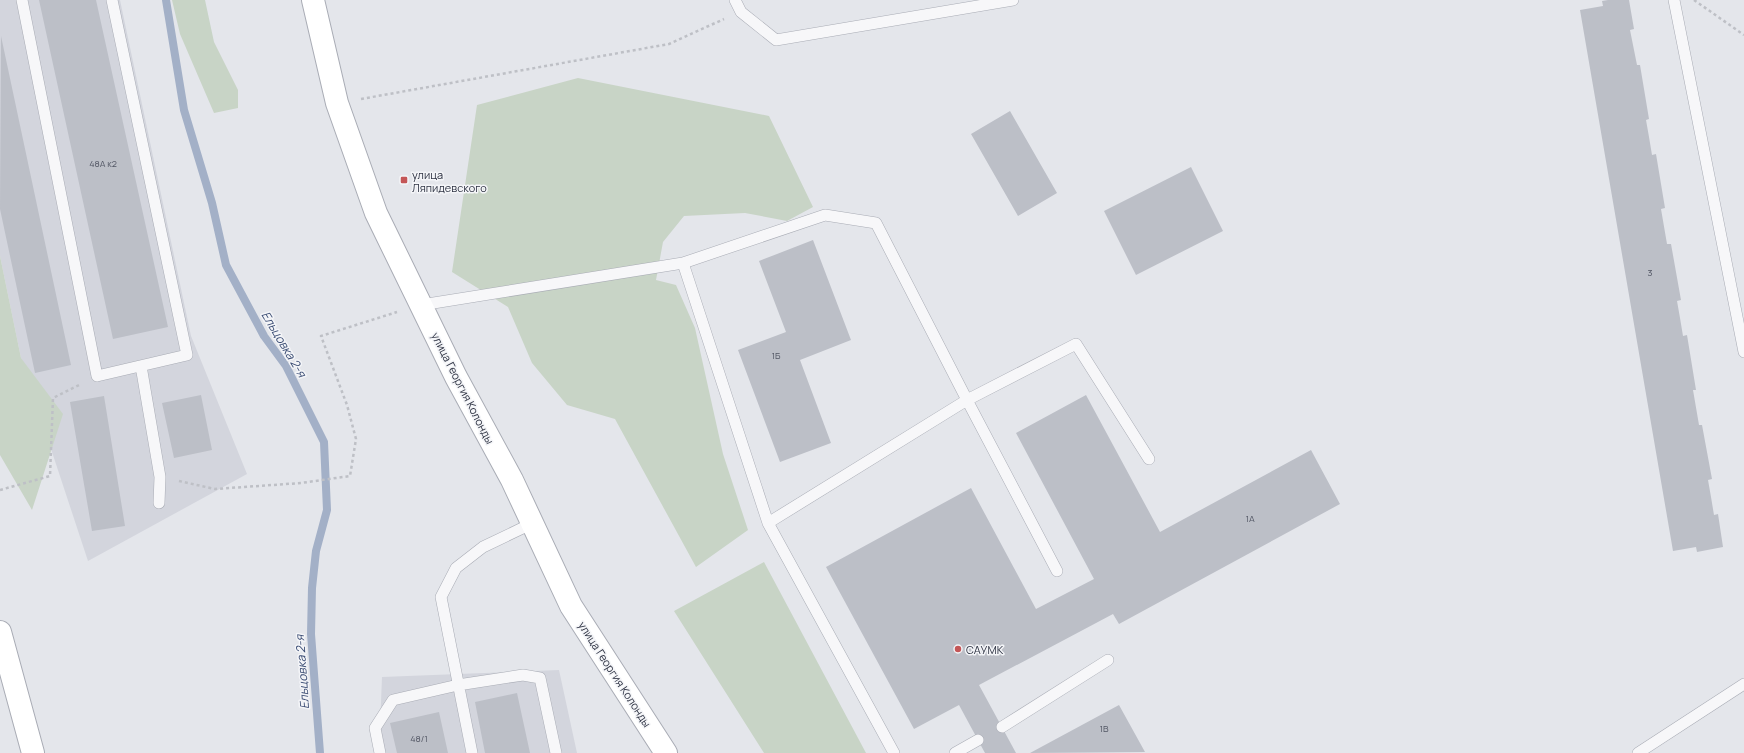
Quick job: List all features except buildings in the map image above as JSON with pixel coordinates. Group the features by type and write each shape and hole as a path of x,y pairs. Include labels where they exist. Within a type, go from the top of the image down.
{"main road":[{"name":"улица Георгия Колонды","path":"313,0 337,103 376,213 456,377 512,480 571,606 666,753"},
{"path":"0,632 33,753"}],"lane":[{"path":"22,0 97,376 187,355 112,0"},
{"path":"735,0 741,12 776,40 1013,0"},
{"path":"1674,0 1744,352"},
{"path":"421,305 683,263 825,215 876,223 1057,571"},
{"path":"683,263 768,523 894,753"},
{"path":"768,523 967,400 1076,344 1149,460"},
{"path":"141,366 160,477 159,503"},
{"path":"472,753 441,597 456,568 483,546 533,523"},
{"path":"1002,727 1108,660"},
{"path":"380,753 375,728 393,700 458,685 523,675 540,678 556,753"},
{"path":"1638,753 1744,684"},
{"path":"955,753 978,740"}],"path":[{"path":"1694,0 1744,35"},
{"path":"337,103 669,44 741,12"},
{"path":"160,477 215,488 301,483 350,476 356,439 347,405 321,336 421,305"},
{"path":"0,490 50,476 53,398 97,376"}],"shaded area":[{"path":"0,0 120,0 191,336 247,474 88,561 21,358 0,256"},
{"path":"559,670 577,753 379,753 382,677"}],"green space":[{"path":"172,0 205,0 214,42 238,90 238,108 214,113 180,34"},
{"path":"578,78 769,116 813,207 787,221 745,213 684,216 663,242 656,280 676,285 695,328 723,454 748,530 696,567 615,419 567,405 532,363 508,307 452,272 477,105"},
{"path":"0,256 21,358 63,414 32,510 0,455"},
{"path":"764,562 866,753 764,753 674,611"}],"waterway":[{"name":"Ельцовка 2-я","path":"166,0 184,110 212,203 226,265 264,336 286,366 324,442 327,510 316,551 312,588 311,634 320,753"}],"place":[{"name":"улица Ляпидевского","path":"404,180"},
{"name":"САУМК","path":"958,649"}]}
